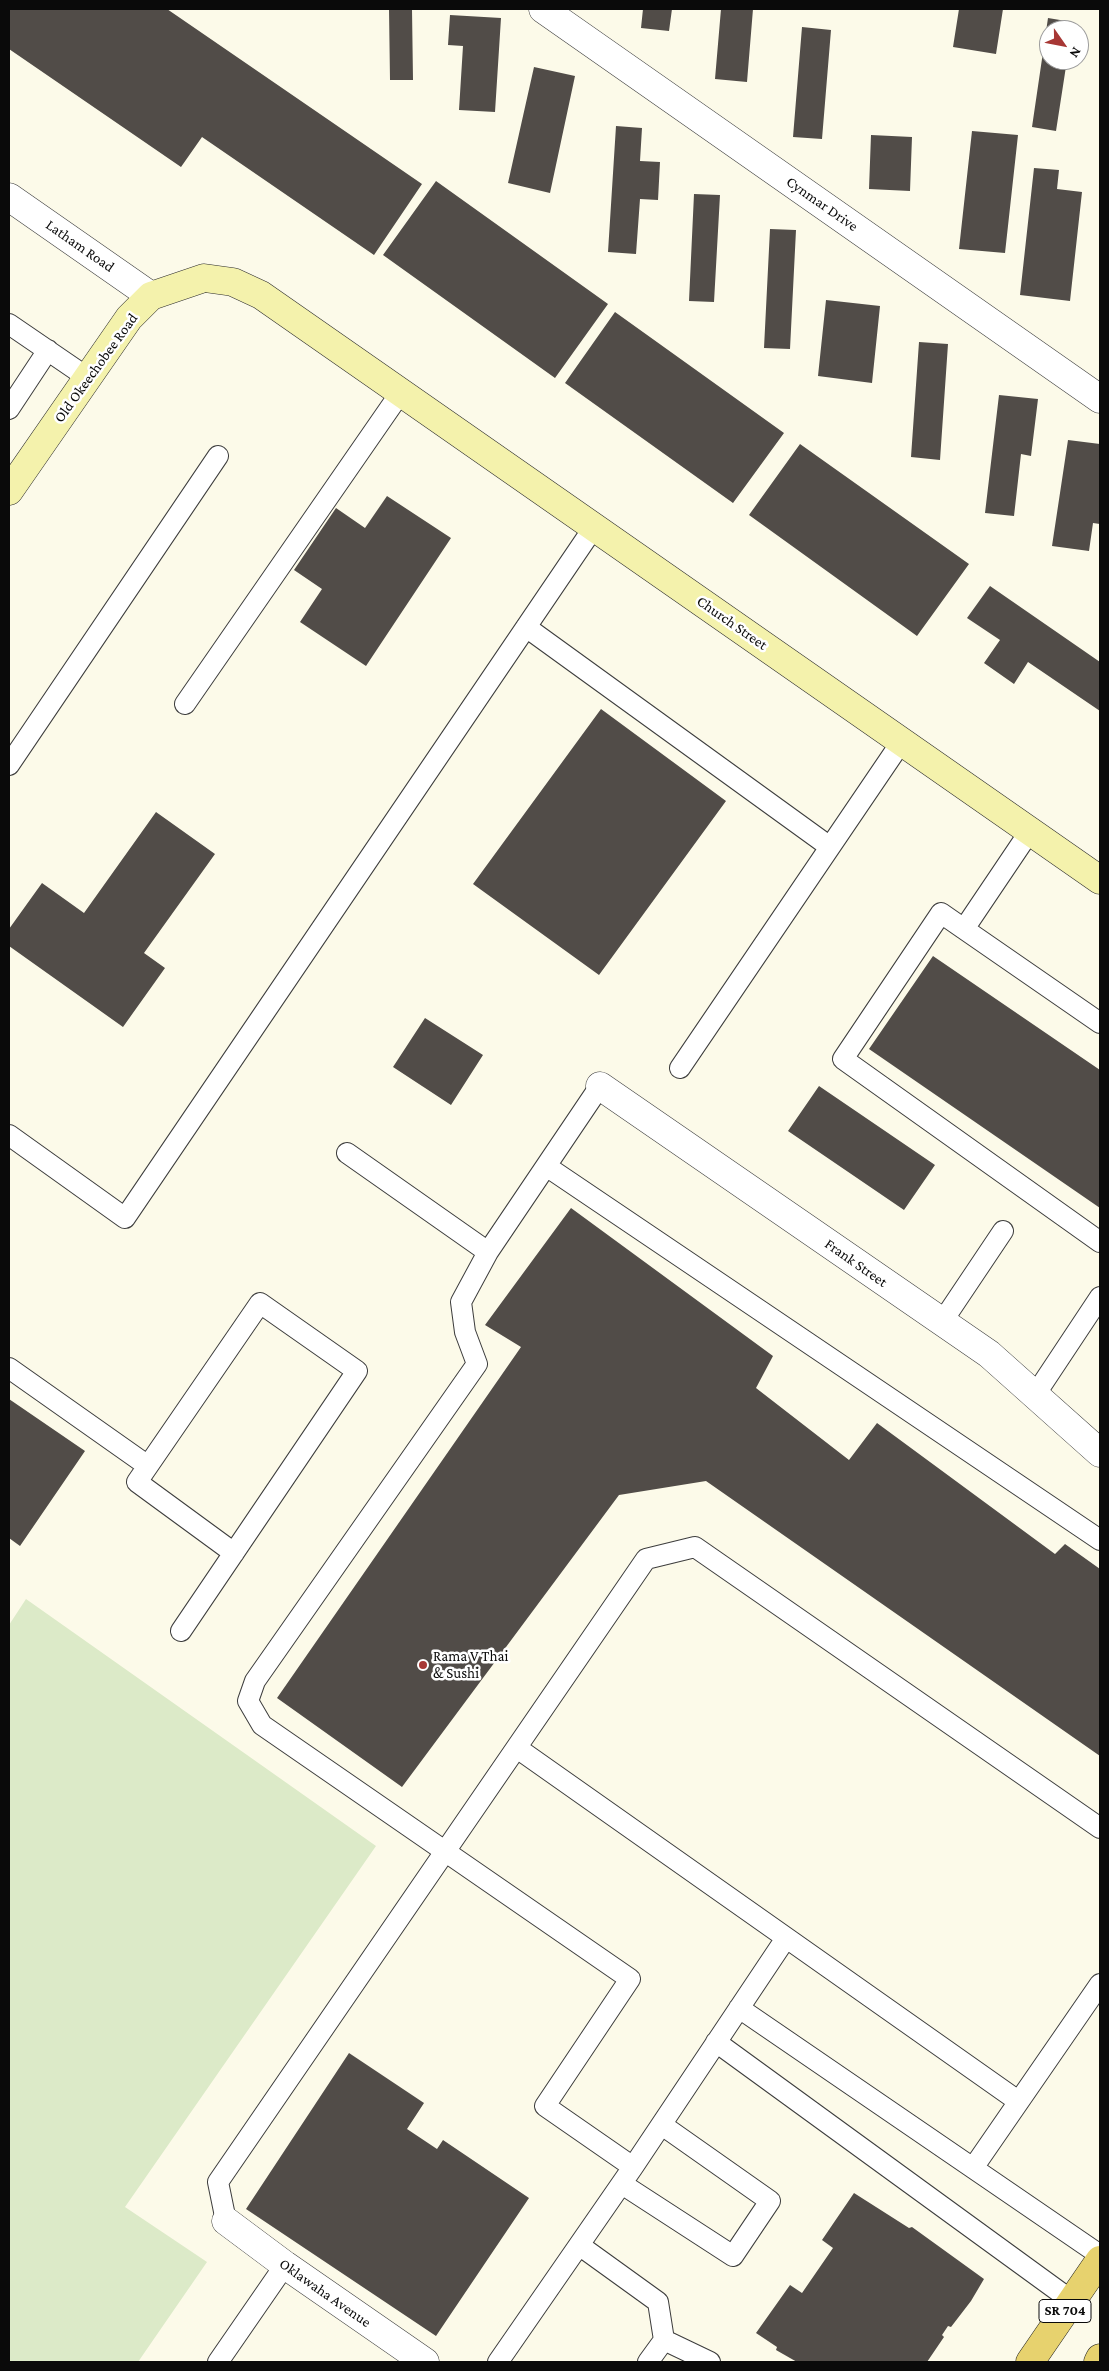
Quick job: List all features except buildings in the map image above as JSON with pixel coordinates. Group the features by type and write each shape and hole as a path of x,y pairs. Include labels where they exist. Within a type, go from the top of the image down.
{"main road":[{"name":"SR 704","path":"1030,2362 1100,2260"},
{"path":"1098,2362 1100,2358"}],"street":[{"name":"Cynmar Drive","path":"543,9 1100,399"},
{"name":"Latham Road","path":"9,197 151,296"},
{"name":"Old Okeechobee Road","path":"9,491 129,318 151,296 204,278 233,282 260,295 363,366"},
{"name":"Church Street","path":"363,366 1100,880"},
{"name":"Frank Street","path":"600,1086 989,1354 1100,1453"},
{"name":"Oklawaha Avenue","path":"226,2221 285,2266 425,2362"}],"lane":[{"path":"9,324 88,378"},
{"path":"9,409 48,350"},
{"path":"185,704 401,392"},
{"path":"9,765 218,456"},
{"path":"9,1135 125,1218 594,527"},
{"path":"526,627 830,847"},
{"path":"680,1068 902,741"},
{"path":"964,929 1030,830"},
{"path":"1100,1023 941,913 843,1059 1100,1242"},
{"path":"600,1086 488,1252 461,1302 464,1332 477,1364 255,1681 248,1701 262,1725 630,1979 545,2106 634,2167"},
{"path":"347,1153 488,1252"},
{"path":"546,1166 1100,1540"},
{"path":"942,1322 1003,1231"},
{"path":"1035,1395 1100,1297"},
{"path":"181,1631 357,1372 260,1302 137,1482 234,1553"},
{"path":"9,1368 148,1466"},
{"path":"226,2221 218,2182 646,1559 695,1547 1100,1828"},
{"path":"517,1748 1018,2101"},
{"path":"498,2362 634,2167 786,1938"},
{"path":"973,2168 1100,1984"},
{"path":"739,2008 1100,2255"},
{"path":"716,2042 1072,2301"},
{"path":"622,2184 733,2256 744,2240 770,2201 662,2125"},
{"path":"579,2245 658,2302 664,2340 648,2362"},
{"path":"218,2362 285,2266"},
{"path":"664,2340 710,2362"}],"green space":[{"path":"26,1599 376,1846 125,2207 207,2262 138,2362 9,2362 9,1625"}],"place":[{"name":"Rama V Thai & Sushi","path":"423,1665"}]}
